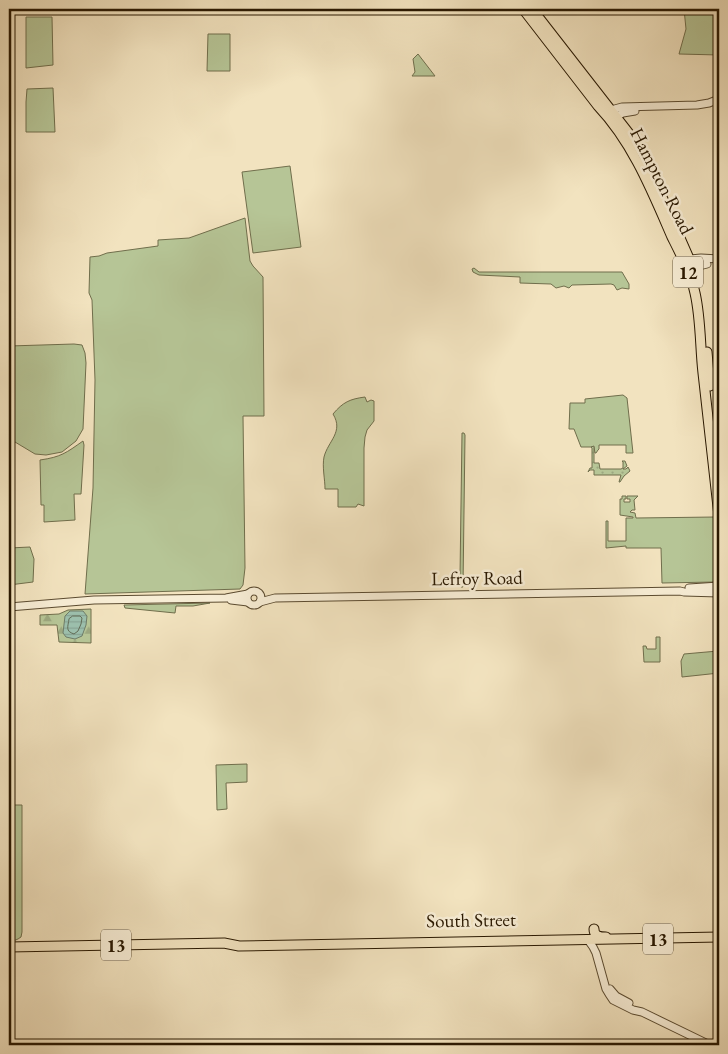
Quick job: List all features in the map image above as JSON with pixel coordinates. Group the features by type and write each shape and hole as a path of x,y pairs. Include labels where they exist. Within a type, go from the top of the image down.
{"main road":[{"name":"Hampton Road","path":"523,9 598,106 611,115"},
{"name":"Hampton Road","path":"532,9 611,115 638,161 696,278 702,305 719,466"},
{"name":"Hampton Road","path":"688,262 698,315 719,516"},
{"name":"South Street","path":"224,943 239,946 596,934 719,932"},
{"name":"South Street","path":"9,947 224,943 239,940 543,935 590,937 596,934 628,939 719,937"}],"street":[{"path":"611,115 627,107 697,105 719,99"},
{"path":"611,115 631,111 696,110 719,104"},
{"path":"688,262 701,258 719,260"},
{"path":"696,278 696,270 699,266 719,260"},
{"path":"688,262 707,264"},
{"name":"Lefroy Road","path":"680,591 690,588 719,586"},
{"name":"Lefroy Road","path":"9,611 127,602 248,598 254,591 275,598"},
{"name":"Lefroy Road","path":"248,598 250,604 254,605 275,598 680,591 719,592"},
{"path":"259,594 260,602"},
{"name":"Lefroy Road","path":"9,607 94,600 248,598"},
{"path":"596,934 610,989 620,1001 633,1010 642,1012 710,1045"}],"green space":[{"path":"684,9 719,9 719,55 679,54 686,29"},
{"path":"26,17 52,17 53,65 26,68"},
{"path":"208,34 230,34 230,71 207,71"},
{"path":"418,54 435,76 412,76 415,72 413,59"},
{"path":"53,88 55,132 26,132 27,89"},
{"path":"290,166 301,247 253,253 242,172"},
{"path":"245,218 250,261 263,277 264,416 243,416 245,568 243,585 240,589 85,594 93,488 95,380 92,300 89,293 90,257 158,246 158,240 189,238"},
{"path":"474,268 479,272 622,272 629,284 629,289 622,288 617,290 611,284 572,285 569,288 564,286 556,288 551,284 520,283 520,277 479,275 473,272 472,269"},
{"path":"82,345 85,353 83,429 76,441 62,452 46,455 35,454 15,442 9,435 9,346"},
{"path":"623,395 627,398 633,453 626,453 626,445 599,445 596,453 594,447 581,447 574,429 569,429 570,403 585,403 585,399"},
{"path":"365,397 367,402 374,401 374,421 367,430 365,437 364,506 358,504 356,507 338,507 338,489 325,489 323,469 324,457 337,426 333,414 347,402"},
{"path":"462,433 465,435 463,587 461,587 460,576"},
{"path":"83,441 81,494 74,494 75,520 44,522 44,505 41,505 40,460 63,454"},
{"path":"594,446 594,463 599,463 600,469 621,469 623,468 622,461 625,461 627,466 623,469 628,467 630,471 620,482 621,475 594,475 594,470 588,472 590,468 592,468 591,447"},
{"path":"622,496 626,496 624,502 630,502 627,496 638,496 634,500 635,510 630,512 635,513 636,518 715,517 718,580 714,582 662,583 661,548 626,548 626,546 606,548 606,521 608,521 608,541 626,541 626,518 633,517 620,515 620,499 622,499"},
{"path":"30,547 34,559 33,582 9,585 9,548"},
{"path":"210,603 176,606 175,613 125,608 124,605"},
{"path":"91,609 91,643 59,642 57,625 40,625 40,615 59,614 68,610"},
{"path":"656,637 660,637 660,662 644,662 643,646 646,646 647,649 656,649"},
{"path":"718,651 719,673 682,677 681,661 684,654"},
{"path":"247,764 247,782 226,783 227,809 217,810 216,765"},
{"path":"9,805 22,805 22,932 20,938 9,941"}],"water":[{"path":"70,611 83,611 87,616 82,636 75,639 66,637 63,633 65,616"}]}
